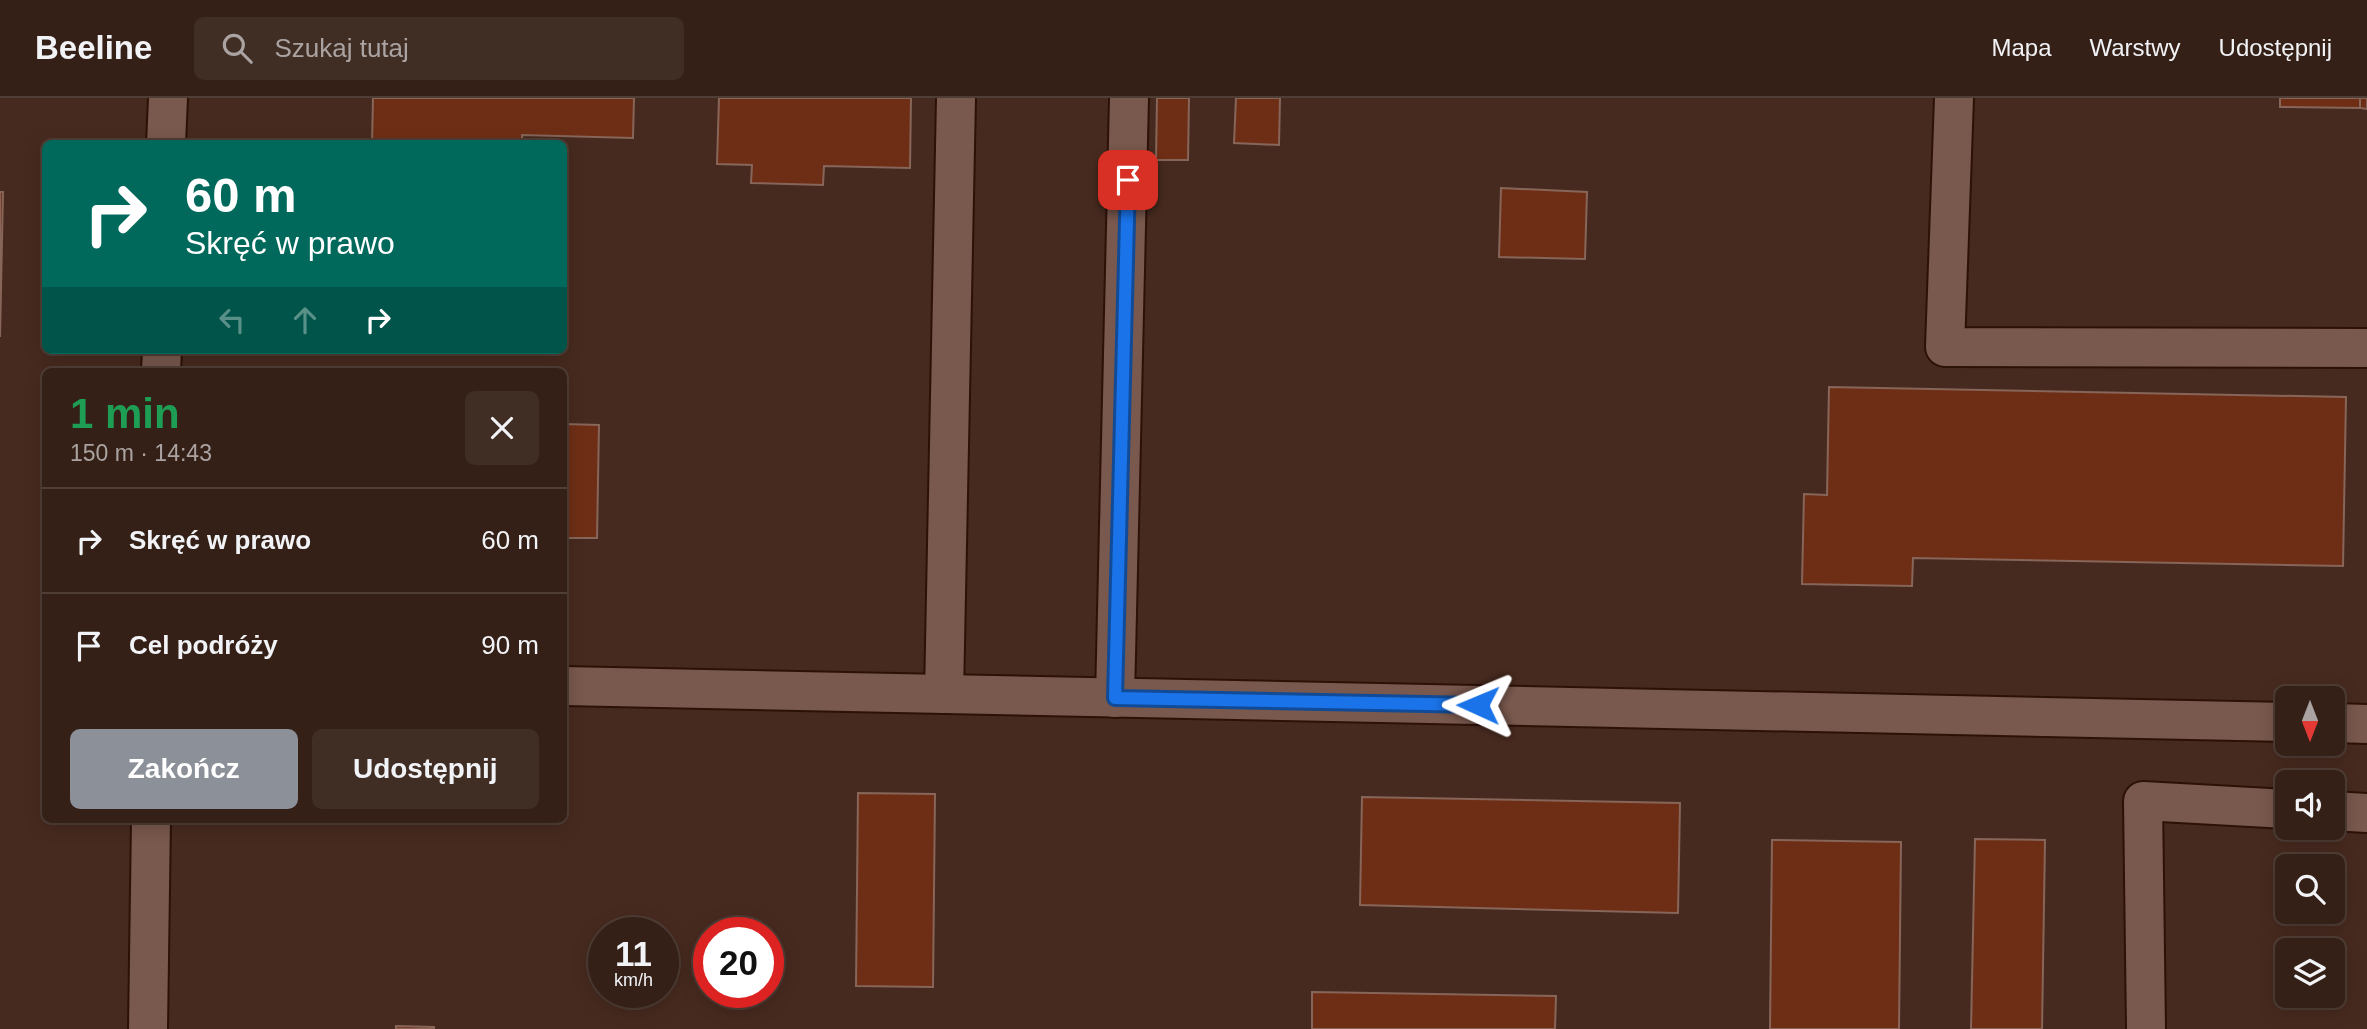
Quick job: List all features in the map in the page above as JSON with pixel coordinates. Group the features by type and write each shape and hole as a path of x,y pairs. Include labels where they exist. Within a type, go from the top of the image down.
{"lane":[{"path":"166,140 168,98"},
{"path":"944,694 956,98"},
{"path":"1115,698 1129,98"},
{"path":"1954,98 1945,347 2367,348"},
{"path":"567,686 2275,722"},
{"path":"2345,723 2367,724"},
{"path":"2146,1029 2143,801 2275,808"},
{"path":"2345,812 2367,813"},
{"path":"148,1029 151,823"}],"building":[{"path":"373,98 634,98 633,138 522,135 522,140 372,140"},
{"path":"719,98 911,98 910,168 824,166 823,185 751,183 752,165 717,164"},
{"path":"1157,98 1189,98 1188,160 1156,160"},
{"path":"1236,98 1280,98 1279,145 1234,143"},
{"path":"2280,98 2360,98 2360,108 2280,107"},
{"path":"2360,98 2367,98 2367,109 2360,108"},
{"path":"1501,188 1587,192 1585,259 1499,257"},
{"path":"0,192 3,192 0,337"},
{"path":"1829,387 2346,397 2343,566 1913,558 1912,586 1802,584 1804,494 1827,495"},
{"path":"567,424 599,425 597,538 567,538"},
{"path":"858,793 935,794 933,987 856,986"},
{"path":"1362,797 1680,803 1678,913 1360,905"},
{"path":"1975,839 2045,840 2042,1029 1971,1029"},
{"path":"1772,840 1901,842 1899,1029 1770,1029"},
{"path":"1312,992 1556,996 1555,1029 1312,1029"},
{"path":"396,1026 434,1027 434,1029 396,1029"}],"route":[{"path":"1128,180 1115,698 1478,705"}]}
